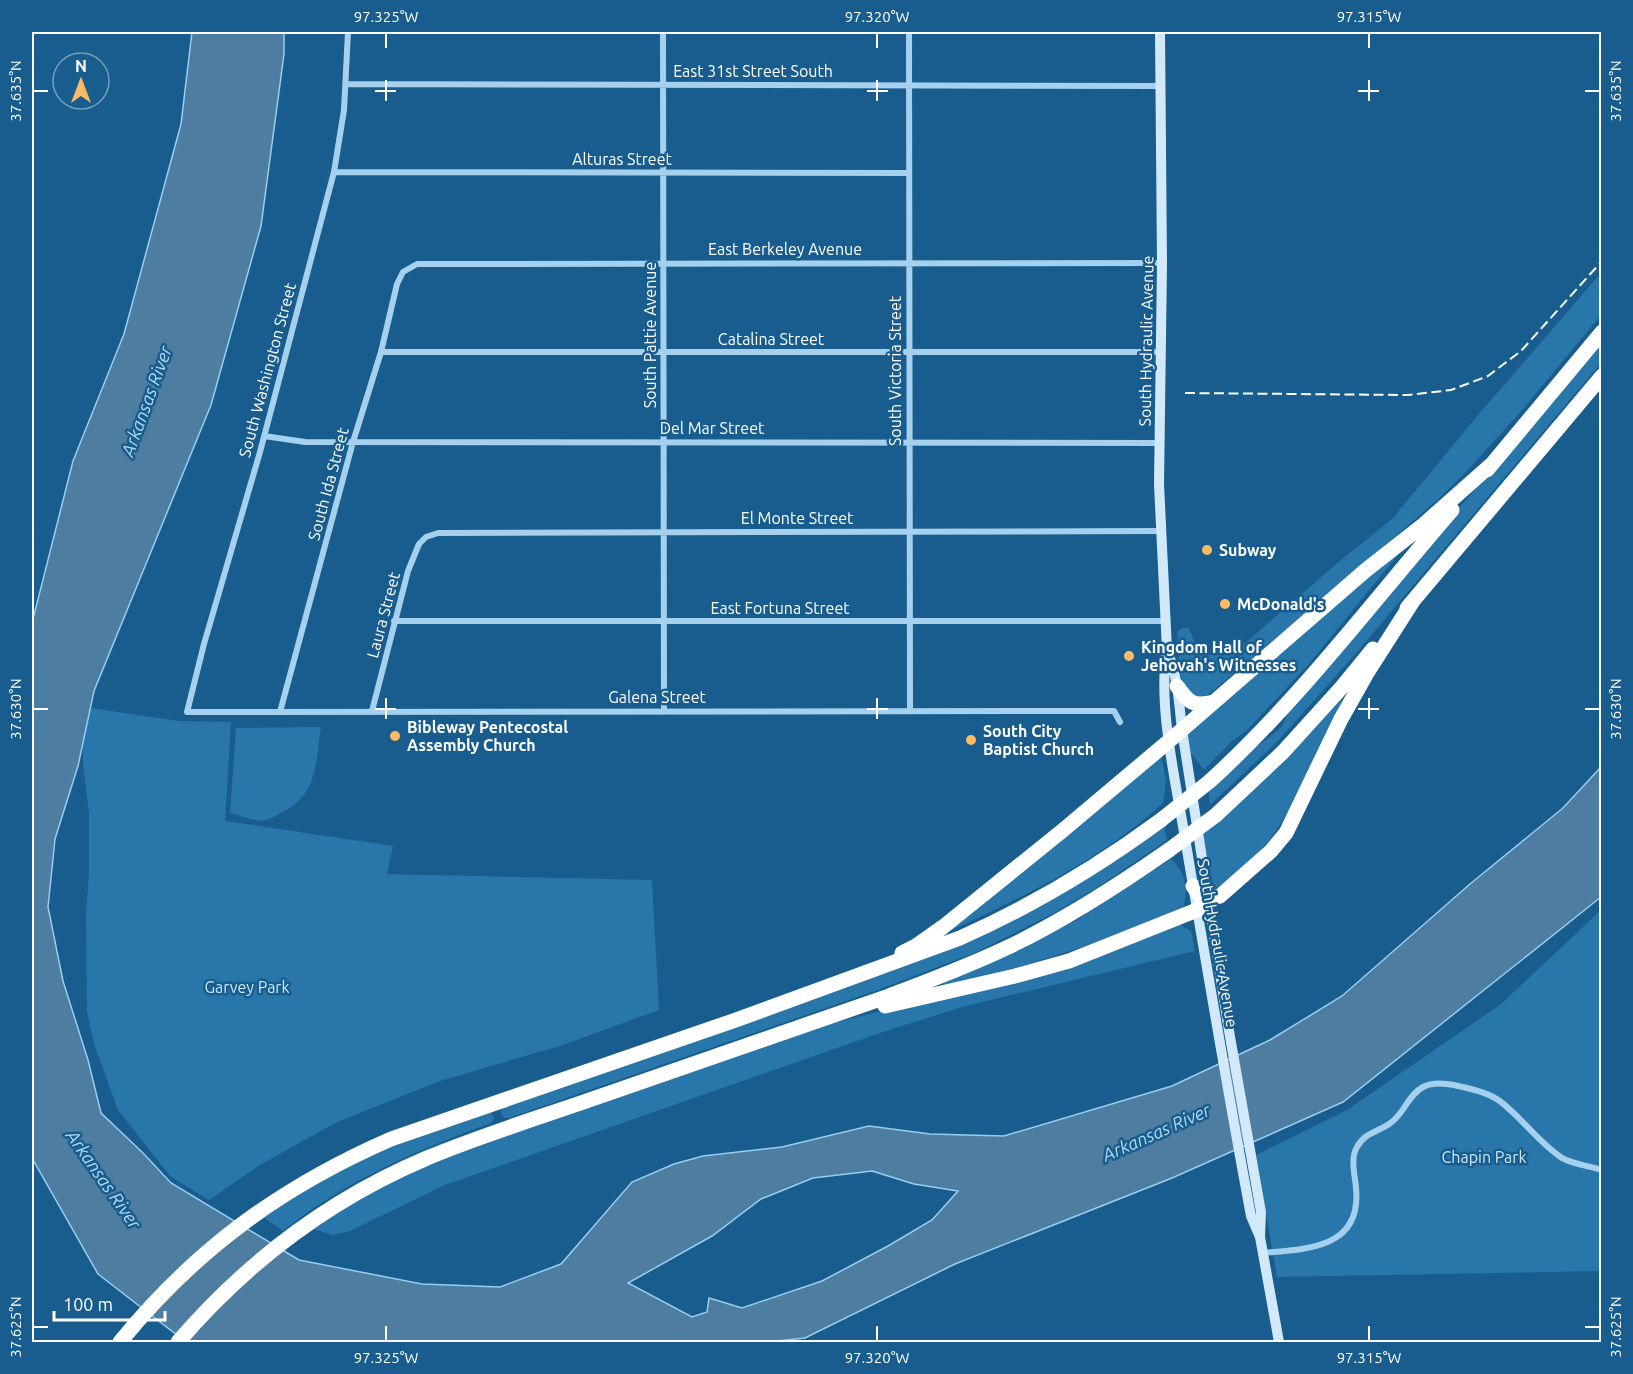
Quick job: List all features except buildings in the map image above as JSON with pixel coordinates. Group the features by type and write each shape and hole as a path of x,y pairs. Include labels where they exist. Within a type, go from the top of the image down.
{"highway":[{"path":"120,1342 139,1319 195,1262 251,1216 360,1153 392,1139 924,953 994,924 1110,858 1210,781 1274,720 1602,333"},
{"path":"178,1342 232,1284 264,1256 306,1224 366,1188 428,1158 951,973 1006,948 1115,888 1216,814 1283,752 1342,687 1602,376"},
{"path":"817,991 916,946 944,927 1182,730 1366,570 1422,526 1492,463"},
{"path":"803,1026 1070,961 1197,910 1209,899 1220,896 1271,851 1286,833 1367,673 1413,601"},
{"path":"1177,686 1186,699 1192,703 1201,705 1214,702"},
{"path":"1193,886 1201,897 1209,899"}],"street":[{"name":"South Washington Street","path":"187,712 204,644 264,436 334,172 344,110 348,32"},
{"name":"South Pattie Avenue","path":"663,32 664,711"},
{"name":"South Victoria Street","path":"909,32 910,710"},
{"name":"South Hydraulic Avenue","path":"1160,32 1161,531 1167,650 1164,667 1169,741 1219,1037 1249,1174"},
{"name":"East 31st Street South","path":"346,84 1161,86"},
{"name":"Alturas Street","path":"334,172 909,173"},
{"name":"East Berkeley Avenue","path":"409,268 423,263 1162,263"},
{"name":"South Ida Street","path":"280,712 353,442 381,352 397,284 403,272 409,268"},
{"name":"Catalina Street","path":"381,352 1161,352"},
{"name":"Del Mar Street","path":"264,436 291,442 1160,443"},
{"name":"El Monte Street","path":"433,534 1161,531"},
{"name":"Laura Street","path":"372,711 408,571 417,548 423,540 433,534"},
{"name":"East Fortuna Street","path":"394,621 1165,621"},
{"name":"South Hydraulic Avenue","path":"1167,650 1177,686 1229,1031 1249,1174 1251,1216 1260,1238 1279,1342"},
{"name":"Galena Street","path":"187,712 1114,711 1120,722"},
{"path":"1263,1253 1314,1248 1336,1239 1346,1229 1354,1215 1357,1197 1353,1159 1357,1148 1368,1134 1386,1127 1397,1118 1410,1099 1424,1086 1441,1083 1476,1090 1500,1101 1563,1158 1602,1170"}],"green space":[{"path":"1601,273 1601,315 1523,409 1467,471 1436,501 1322,600 1209,694 1199,698 1191,696 1185,688 1179,664 1178,631 1182,628 1189,628 1199,654 1226,654 1244,644 1392,519"},
{"path":"1601,340 1601,363 1358,651 1277,742 1210,805 1208,789 1281,728 1292,706"},
{"path":"1407,544 1308,665 1247,730 1230,743 1204,770 1190,752 1186,732"},
{"path":"1346,692 1294,802 1277,829 1259,853 1238,874 1214,889 1202,834"},
{"name":"Garvey Park","path":"91,708 178,721 231,722 225,821 393,846 387,874 652,880 659,1010 563,1045 440,1081 335,1123 260,1165 209,1200 170,1176 118,1110 94,1044 87,1011 86,916 89,813 83,764 83,745"},
{"path":"321,727 312,778 308,789 292,807 265,820 230,813 236,728"},
{"path":"1161,754 1166,781 1163,803 1142,821 1099,852 1056,878 942,935"},
{"path":"1164,824 1167,840 1098,887 1054,913 979,951 878,990 509,1118 501,1114 502,1108 920,960"},
{"path":"1171,859 1180,869 1186,887 1183,908 1083,947 1022,966 944,985 1077,920"},
{"name":"Chapin Park","path":"1601,910 1601,1271 1277,1277 1256,1155 1347,1110 1501,1004"},
{"path":"1179,924 1191,931 1195,951 962,1007 880,1033 445,1185 350,1231 332,1235 313,1229 343,1209 407,1175 509,1135 824,1025 882,1011"},
{"path":"490,1111 494,1118 491,1123 382,1168 331,1197 283,1231 262,1216 346,1165 383,1148"}],"water":[{"name":"Arkansas River","path":"192,32 284,32 284,54 261,226 211,405 94,691 78,766 55,839 48,907 63,981 88,1060 101,1113 171,1183 299,1260 422,1284 500,1287 561,1264 632,1182 674,1164 703,1156 782,1147 869,1126 930,1134 1004,1136 1172,1086 1270,1040 1342,996 1470,884 1563,808 1601,767 1601,897 1343,1102 1172,1178 955,1264 805,1338 768,1342 186,1342 98,1274 32,1158 32,623 73,461 124,334 181,124","holes":["872,1171 914,1184 958,1191 932,1220 822,1281 742,1308 709,1298 707,1312 692,1317 628,1283 712,1236 761,1199 813,1178"]}],"railway":[{"path":"1185,393 1408,395 1451,390 1488,376 1521,351 1602,261"}],"place":[{"name":"Subway","path":"1207,550"},
{"name":"McDonald's","path":"1225,604"},
{"name":"Kingdom Hall of Jehovah's Witnesses","path":"1129,656"},
{"name":"Bibleway Pentecostal Assembly Church","path":"395,736"},
{"name":"South City Baptist Church","path":"971,740"}]}
